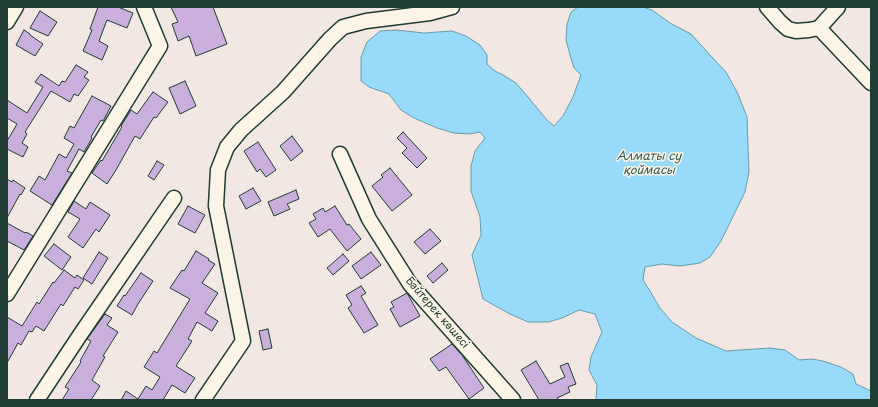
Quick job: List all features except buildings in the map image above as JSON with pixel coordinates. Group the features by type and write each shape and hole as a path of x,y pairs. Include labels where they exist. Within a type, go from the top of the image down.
{"street":[{"path":"7,22 16,7"},
{"path":"7,294 160,46 144,7"},
{"path":"202,400 243,341 216,206 218,170 227,147 241,130 283,92 330,39 343,27 366,21 430,13 452,7"},
{"path":"767,7 788,29 796,31 819,28 838,7"},
{"path":"819,28 871,83"},
{"name":"Бәйтерек көшесі","path":"340,154 369,219 410,284 513,400"},
{"path":"38,400 80,335 174,198"}],"water":[{"name":"Алматы су қоймасы","path":"578,7 643,7 652,10 670,23 691,34 726,72 738,94 747,117 749,172 745,192 721,241 710,257 700,263 680,266 662,264 645,267 643,280 660,308 672,322 696,338 726,351 770,348 785,350 799,360 812,359 841,367 853,374 856,384 871,391 871,400 596,400 597,385 589,370 591,357 602,332 595,314 579,310 549,322 528,322 483,299 472,255 481,235 480,217 471,191 471,166 475,151 485,138 480,132 470,134 454,133 437,128 414,118 401,110 389,94 369,87 361,81 361,57 367,42 380,31 396,30 424,33 452,31 466,36 480,45 487,55 487,64 495,71 516,83 546,119 554,126 563,116 573,97 581,75 574,68 566,40 567,24 571,12"}]}
